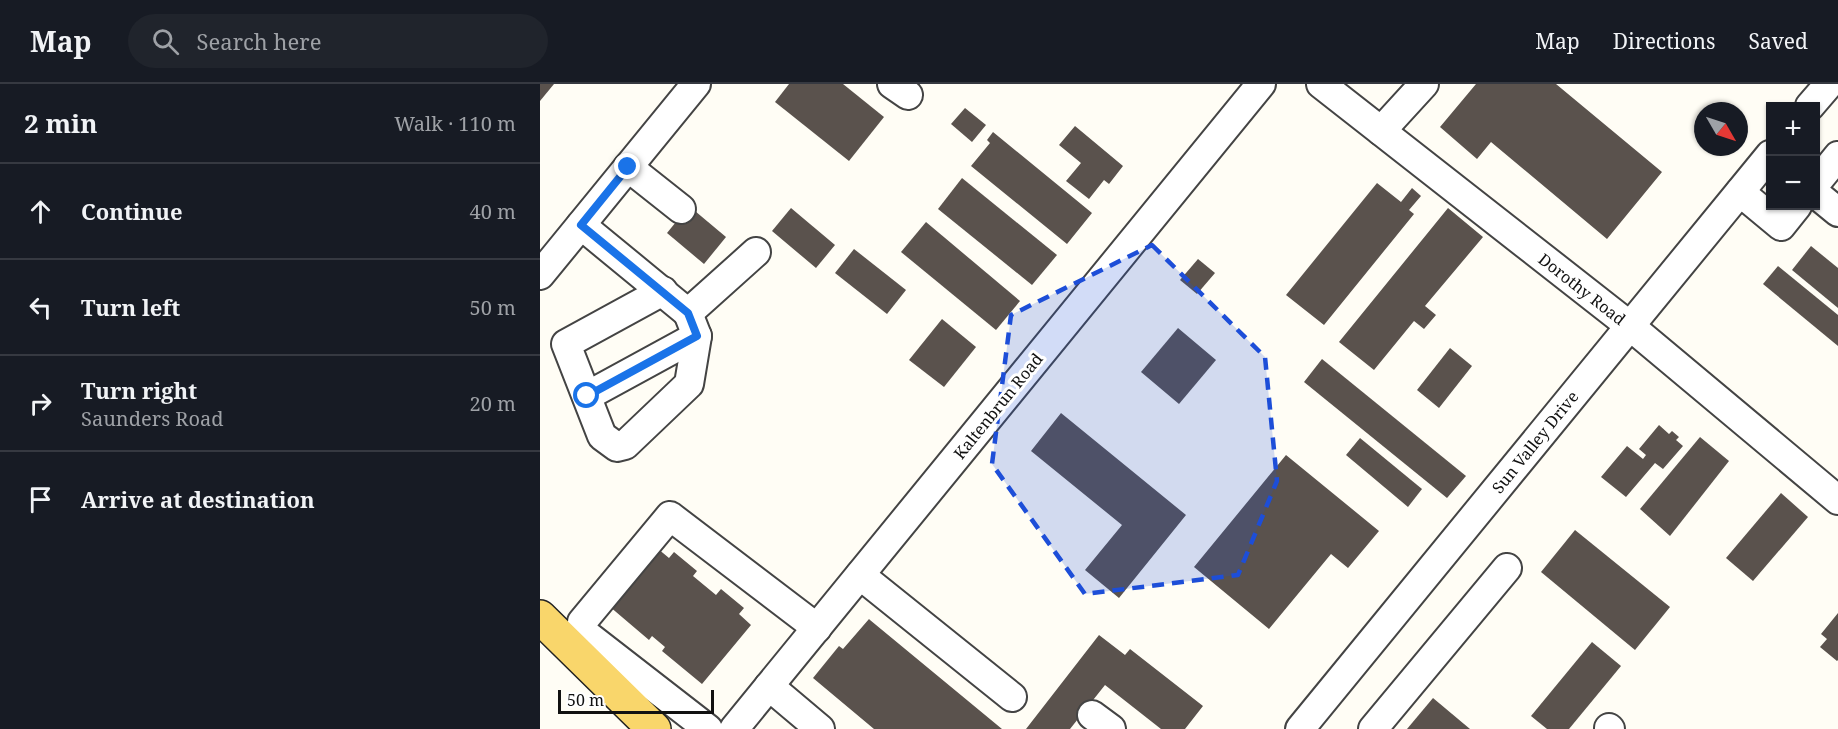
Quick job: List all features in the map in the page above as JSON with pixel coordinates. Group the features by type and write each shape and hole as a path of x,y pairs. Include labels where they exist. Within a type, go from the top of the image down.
{"main road":[{"path":"540,617 654,729"}],"street":[{"path":"540,274 696,84"},
{"name":"Kaltenbrun Road","path":"734,729 1261,84"},
{"name":"Dorothy Road","path":"1321,84 1630,326 1838,500"},
{"path":"1381,131 1424,84"},
{"path":"1813,102 1829,84"},
{"name":"Sun Valley Drive","path":"1300,729 1769,156"},
{"path":"1820,177 1838,156"},
{"path":"628,167 681,209"},
{"path":"1740,192 1781,226 1794,210"},
{"path":"1820,198 1838,212"},
{"path":"581,225 663,291 693,324 688,384 625,445 617,447 602,436 566,344 663,291"},
{"path":"587,396 693,324 756,252"},
{"path":"708,729 583,632 582,622 670,516 817,628"},
{"path":"1373,729 1507,568"},
{"path":"860,575 1012,697"},
{"path":"769,686 820,729"}],"highlighted area":[{"path":"1152,245 1265,357 1277,481 1238,575 1085,594 992,464 1011,315"}],"building":[{"path":"540,84 554,84 540,101"},
{"path":"789,84 843,84 884,117 849,161 775,102"},
{"path":"1476,84 1556,84 1662,172 1607,239 1491,142 1477,159 1440,127"},
{"path":"965,108 986,125 972,142 951,124"},
{"path":"1075,126 1123,166 1109,184 1104,180 1089,199 1066,181 1081,163 1059,145"},
{"path":"993,132 1092,213 1067,244 971,166 990,143 987,140"},
{"path":"962,178 1057,255 1032,285 938,209"},
{"path":"1377,183 1401,202 1412,188 1421,196 1409,210 1414,214 1324,325 1286,295"},
{"path":"689,206 726,237 704,264 667,233"},
{"path":"791,208 835,245 816,268 772,231"},
{"path":"1448,208 1483,237 1425,306 1436,315 1424,329 1414,321 1374,370 1339,342"},
{"path":"926,222 1020,301 996,330 901,252"},
{"path":"1811,246 1838,268 1838,308 1792,270"},
{"path":"854,249 906,290 887,314 835,273"},
{"path":"1198,259 1215,273 1197,294 1180,280"},
{"path":"1778,266 1838,315 1838,346 1763,284"},
{"path":"942,319 976,347 944,387 909,360"},
{"path":"1178,328 1216,360 1179,404 1141,372"},
{"path":"1450,348 1472,366 1439,408 1417,390"},
{"path":"1322,359 1466,476 1447,498 1304,382"},
{"path":"1061,413 1186,515 1119,598 1085,570 1122,525 1031,451"},
{"path":"1659,425 1669,434 1672,431 1679,437 1676,440 1683,446 1663,469 1655,463 1626,497 1601,477 1627,446 1643,459 1646,455 1639,449"},
{"path":"1700,437 1729,461 1670,536 1640,509"},
{"path":"1360,438 1422,489 1408,507 1346,455"},
{"path":"1286,455 1379,531 1348,568 1331,554 1269,629 1194,567"},
{"path":"1781,493 1808,517 1753,581 1726,558"},
{"path":"1575,530 1670,607 1635,650 1541,572"},
{"path":"657,548 669,558 674,552 697,571 693,576 716,595 721,589 744,608 739,614 751,625 702,684 662,651 665,647 652,636 649,640 609,606"},
{"path":"1838,613 1837,661 1820,647 1827,639 1821,634"},
{"path":"869,619 1002,729 874,729 813,678 839,646 843,649"},
{"path":"1099,635 1125,655 1130,649 1203,706 1185,729 1161,729 1105,685 1070,729 1026,729"},
{"path":"1592,642 1621,666 1569,729 1547,729 1531,716"},
{"path":"1433,698 1470,729 1407,729"}],"route":[{"path":"587,396 697,336 688,313 581,225 628,167"}]}
